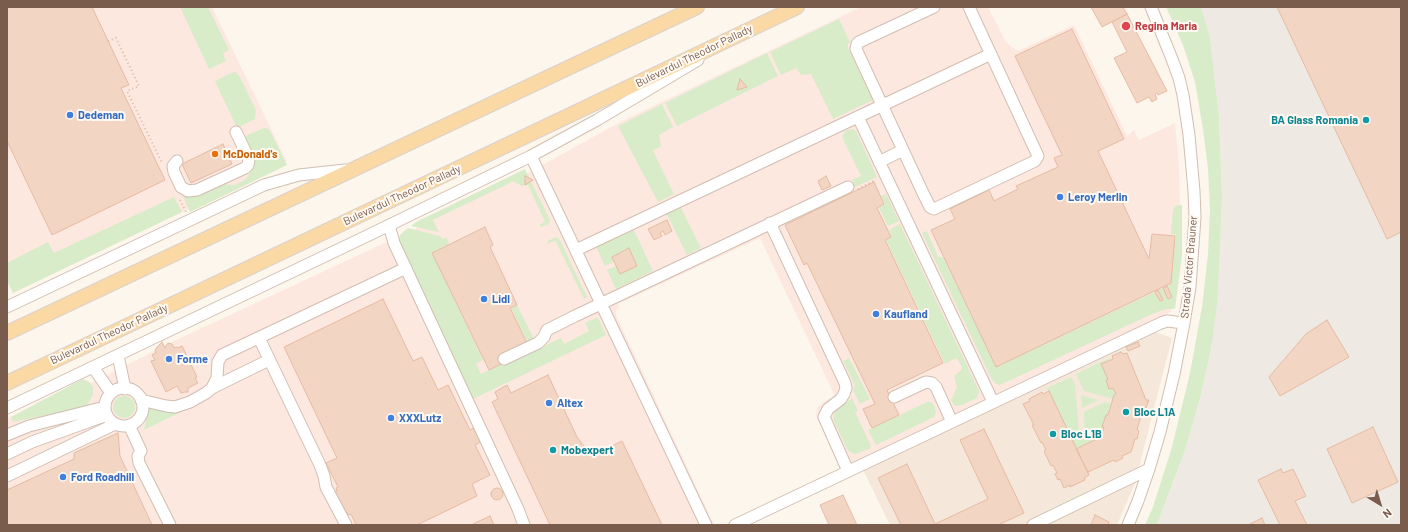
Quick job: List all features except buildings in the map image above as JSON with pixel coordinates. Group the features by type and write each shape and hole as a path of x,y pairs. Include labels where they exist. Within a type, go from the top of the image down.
{"main road":[{"path":"7,334 697,7"},
{"name":"Bulevardul Theodor Pallady","path":"7,383 797,7"}],"street":[{"path":"934,7 857,44 856,52 930,207 934,209 1035,161 1038,156 969,7"},
{"name":"Strada Victor Brauner","path":"1128,525 1149,469 1168,402 1184,323 1190,279 1195,217 1194,191 1186,111 1179,78 1151,7"},
{"path":"7,408 531,156 661,83 730,38"},
{"path":"576,250 991,54"},
{"path":"858,117 993,402"},
{"path":"177,161 173,166 174,172 181,187 188,191 197,190 245,168 248,165 249,159 236,132"},
{"path":"880,162 903,150"},
{"path":"531,156 706,525"},
{"path":"7,307 264,185 299,175 352,170"},
{"path":"504,359 540,342 547,330 601,303 848,187"},
{"path":"770,223 845,383 846,388 841,399 828,409 824,417 848,471"},
{"path":"389,225 394,243 518,509 524,525"},
{"path":"212,388 218,378 217,365 219,358 222,355 406,268"},
{"path":"736,525 1161,323 1167,321 1184,323"},
{"path":"259,338 320,465 326,487 346,525"},
{"path":"118,355 125,388"},
{"path":"141,400 166,406 175,406 190,402 212,388 269,360"},
{"path":"93,367 111,393"},
{"path":"894,397 926,382 932,383 936,388 952,422"},
{"path":"125,388 135,392 141,400 142,412 135,422 124,426 115,424 111,421 106,411 106,402 111,393 125,388"},
{"path":"7,435 29,426 106,411"},
{"path":"7,454 106,411"},
{"path":"7,476 115,424"},
{"path":"129,425 141,451 138,456 138,460 170,525"},
{"path":"1033,525 1149,469"}],"path":[{"path":"108,41 116,38 138,86 127,91 162,163"},
{"path":"179,199 190,220"}],"shaded area":[{"path":"7,7 212,7 287,162 17,291 7,272"},
{"path":"861,7 988,7 1005,40 1010,46 1018,51 1074,25 1127,136 1134,130 1139,140 1175,123 1179,165 1180,201 1178,235 1172,309 1161,323 843,474 816,416 817,408 822,403 835,396 760,238 618,304 620,308 616,310 616,315 714,525 7,525 7,419 83,379 91,383 172,342 421,226 528,173 620,122"},
{"path":"1201,7 1401,7 1401,525 1157,525 1185,450 1201,395 1211,349 1220,249 1222,197 1219,117 1210,37"},
{"path":"1155,332 1172,338 1135,483 1117,525 890,525 863,470"}],"green space":[{"path":"180,7 208,7 229,50 223,53 226,61 209,69"},
{"path":"1166,7 1201,7 1210,37 1219,117 1222,197 1220,249 1217,305 1211,349 1201,395 1185,450 1157,525 1145,525 1153,507 1172,447 1190,373 1202,307 1208,254 1210,209 1208,169 1195,82 1183,45"},
{"path":"839,19 850,42 848,44 848,48 873,100 833,119 811,74 801,75 796,68 781,75 770,52"},
{"path":"767,53 778,76 677,126 665,103"},
{"path":"236,72 240,77 256,110 255,119 237,128 215,81"},
{"path":"662,104 673,127 659,135 661,146 653,151 674,194 658,202 618,126"},
{"path":"267,128 270,131 287,165 190,212 181,192 220,184 235,185 246,179 252,169 244,138 245,136"},
{"path":"852,129 856,131 877,177 855,187 852,180 861,176 842,137 845,131"},
{"path":"525,169 550,220 549,224 541,227 539,225 545,222 528,185 522,186 512,182 433,220 439,232 411,226 416,222"},
{"path":"886,194 899,221 888,226 879,208 885,204 881,196"},
{"path":"174,197 182,212 13,293 7,281 7,263 48,242 54,253"},
{"path":"1182,205 1182,255 1175,309 1166,309 1152,314 1000,385 996,384 992,380 922,233 927,231 938,257 943,257 996,367 1155,292 1160,301 1163,300 1158,290 1163,288 1168,299 1172,297 1167,286 1171,284 1176,235 1171,234 1173,210 1175,206"},
{"path":"680,206 701,248 687,255 666,213"},
{"path":"900,224 979,391 977,398 962,405 955,406 951,400 957,387 954,376 962,368 956,358 945,364 886,240 892,237 889,230"},
{"path":"408,228 440,236 442,239 447,238 449,244 432,253 483,360 476,364 481,374 561,338 564,344 589,331 585,323 596,318 599,320 606,335 473,399 399,240 400,235"},
{"path":"634,230 653,271 616,289 607,270 616,266 620,274 637,265 629,249 612,257 614,262 605,266 596,247"},
{"path":"555,237 560,240 587,297 584,299 556,242 554,241 547,244 548,241"},
{"path":"517,305 534,339 528,343 511,308"},
{"path":"849,358 870,399 860,404 853,390 855,385 843,361"},
{"path":"1109,358 1110,360 1101,364 1116,394 1114,395 1113,399 1084,391 1076,374"},
{"path":"1071,377 1075,385 1079,432 1101,436 1076,449 1047,388"},
{"path":"83,379 89,382 93,387 93,395 87,405 13,422 11,417"},
{"path":"1081,395 1098,400 1082,408"},
{"path":"124,396 132,399 135,407 132,415 124,418 116,415 113,407 116,399"},
{"path":"852,398 858,411 855,412 871,446 869,449 856,454 848,451 833,419 835,412"},
{"path":"927,402 931,402 935,407 936,413 934,417 876,445 868,430"},
{"path":"1105,402 1111,404 1103,432 1084,427 1084,412"},
{"path":"149,408 166,411 189,408 144,430"}],"place":[{"name":"Regina Maria","path":"1126,26"},
{"name":"Dedeman","path":"70,115"},
{"name":"BA Glass Romania","path":"1366,120"},
{"name":"McDonald's","path":"215,154"},
{"name":"Leroy Merlin","path":"1060,197"},
{"name":"Lidl","path":"484,299"},
{"name":"Kaufland","path":"876,314"},
{"name":"Forme","path":"169,359"},
{"name":"Altex","path":"549,403"},
{"name":"Bloc L1A","path":"1126,412"},
{"name":"XXXLutz","path":"391,418"},
{"name":"Bloc L1B","path":"1053,434"},
{"name":"Mobexpert","path":"553,450"},
{"name":"Ford Roadhill","path":"63,477"}]}
